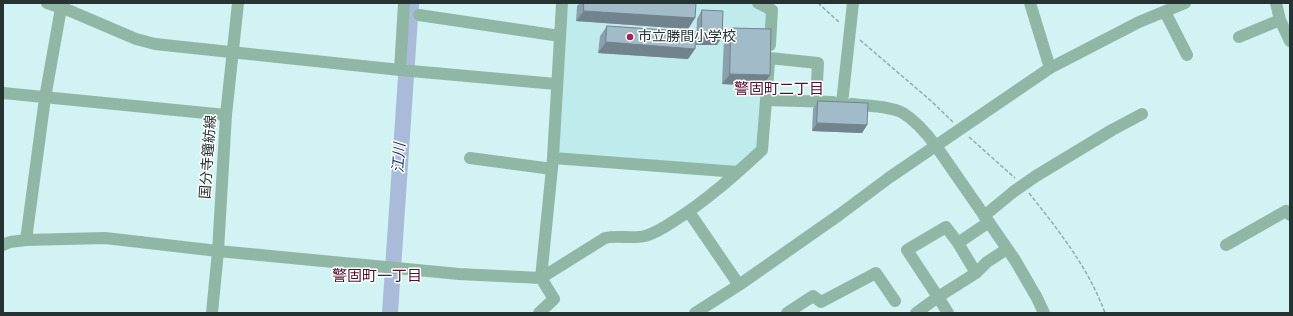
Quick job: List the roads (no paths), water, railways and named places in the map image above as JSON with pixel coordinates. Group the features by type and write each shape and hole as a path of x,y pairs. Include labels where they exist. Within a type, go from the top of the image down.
{"street":[{"path":"47,3 66,6 105,26 155,44 400,70 556,84"},
{"name":"国分寺鐘紡線","path":"212,313 218,251 226,115 238,3"},
{"path":"400,70 404,3"},
{"path":"542,312 554,299 542,278 553,164 556,84 562,3"},
{"path":"3,245 10,242 26,240 57,238 105,238 218,251 459,274 542,278 605,238 614,236 643,237 656,233 689,212 738,172 762,150 772,10 758,3"},
{"path":"842,103 853,3"},
{"path":"1030,3 1050,68"},
{"path":"695,313 739,285 839,215 890,177 1050,68 1118,32 1183,3"},
{"path":"1276,3 1280,20 1290,41"},
{"path":"26,240 45,98 66,6"},
{"path":"1165,12 1187,55"},
{"path":"419,16 560,36"},
{"path":"1239,37 1280,20"},
{"path":"769,58 818,63 816,102"},
{"path":"3,93 226,115"},
{"path":"766,100 842,103 893,109 904,113 926,132 936,146 1007,249 1037,298 1044,313"},
{"path":"958,243 987,219 1023,185 1112,130 1142,114"},
{"path":"470,158 553,164 738,172"},
{"path":"1226,245 1286,211 1290,215"},
{"path":"689,212 739,285"},
{"path":"948,313 907,250 946,227 958,243 976,273"},
{"path":"916,313 976,273 987,262 1007,249"},
{"path":"787,313 813,296 821,302 876,273 895,301"}],"waterway":[{"name":"江川","path":"390,313 411,3"}],"place":[{"name":"市立勝間小学校","path":"630,37"}],"district":[{"name":"警固町二丁目","path":"779,90"},
{"name":"警固町一丁目","path":"377,277"}]}
